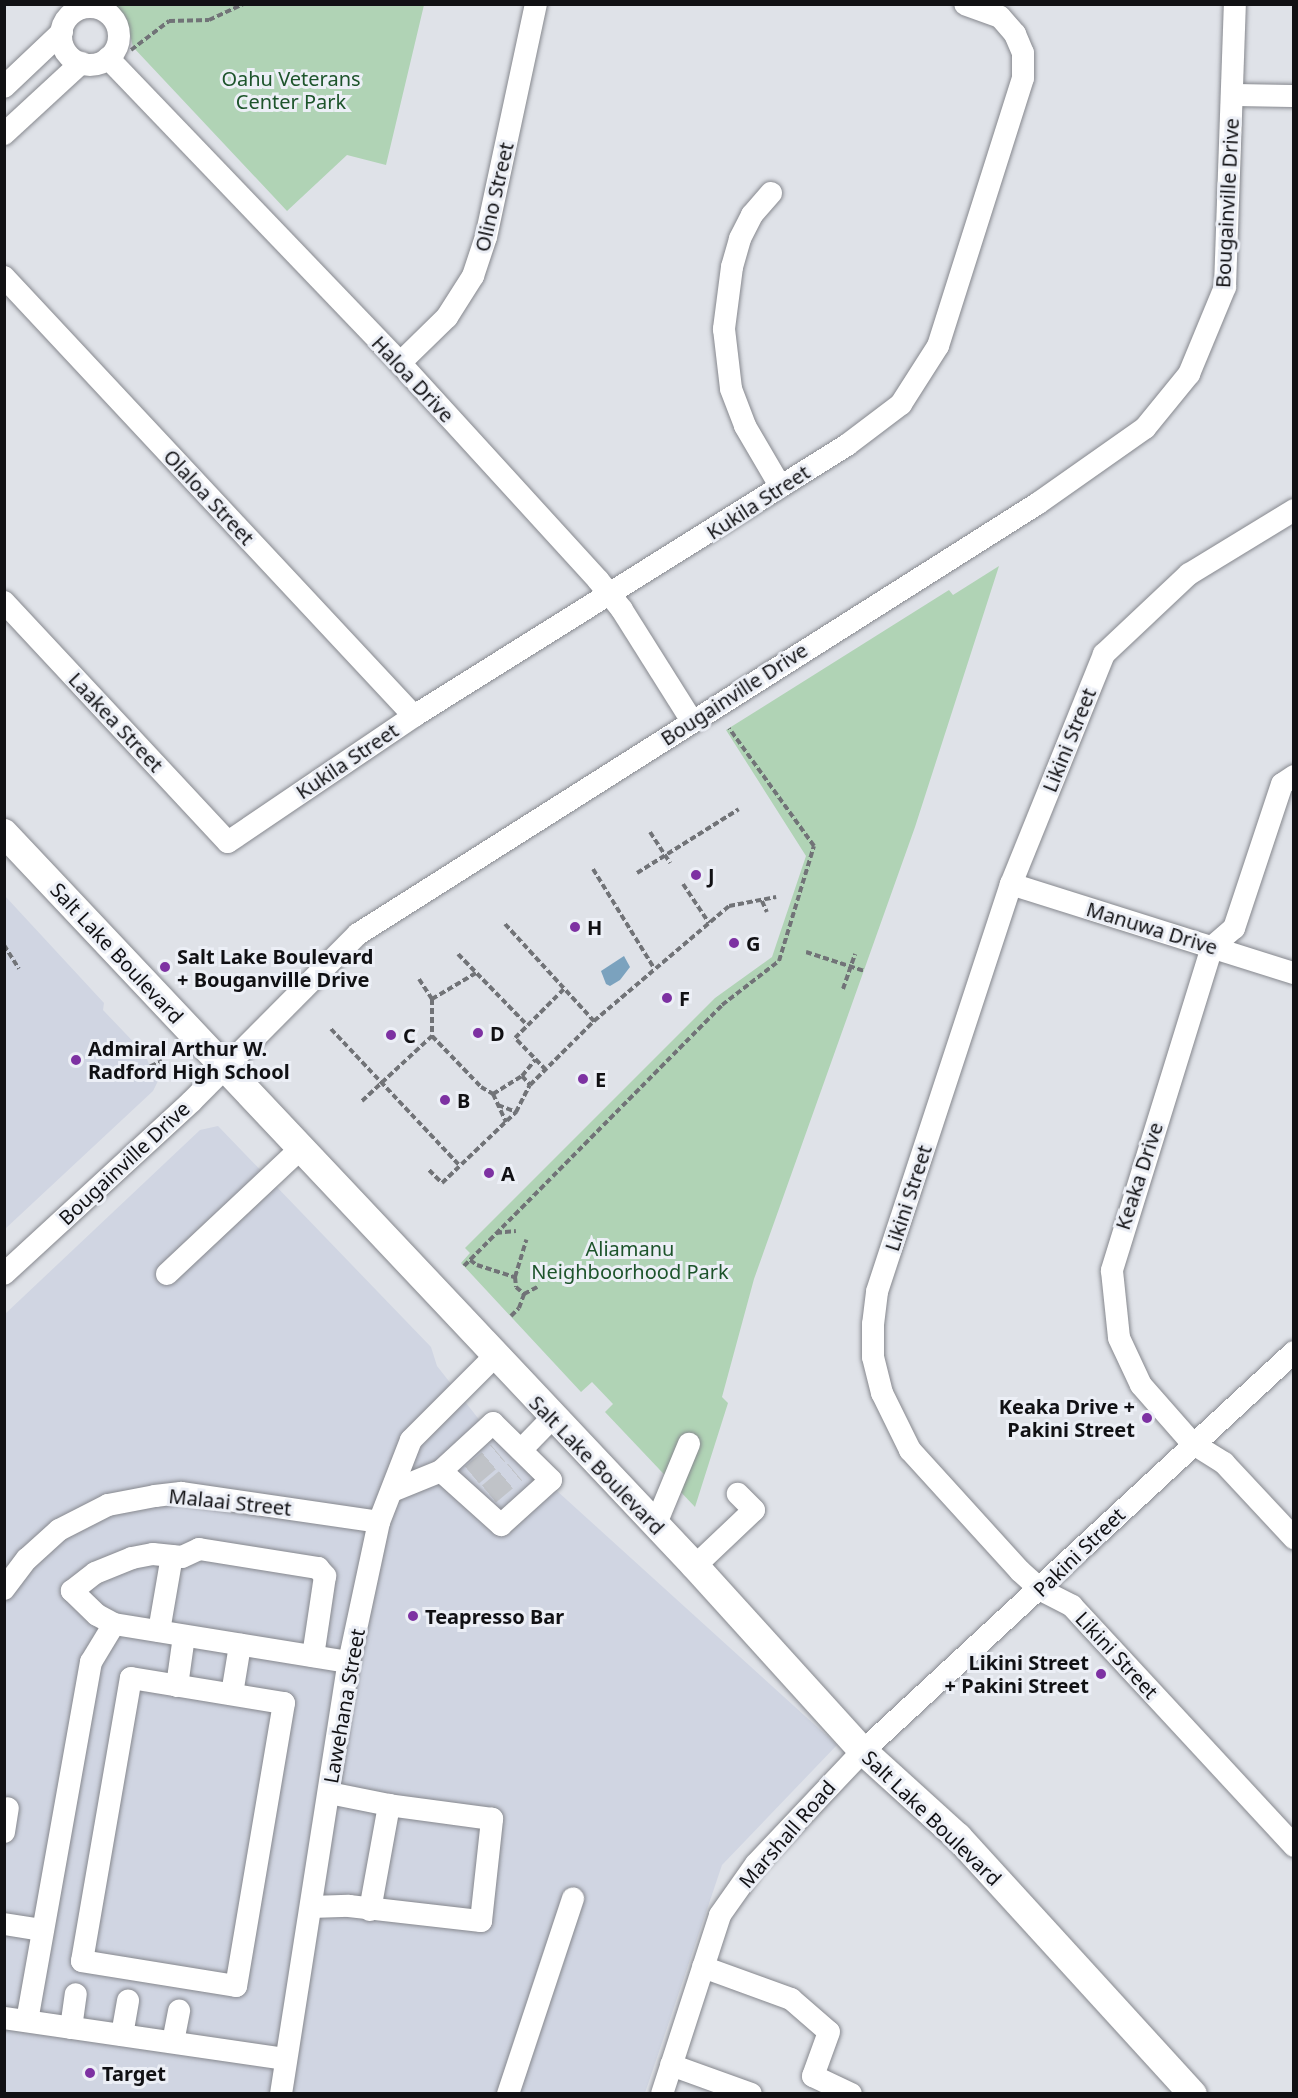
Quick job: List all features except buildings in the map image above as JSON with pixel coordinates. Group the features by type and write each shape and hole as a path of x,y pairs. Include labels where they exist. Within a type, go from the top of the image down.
{"main road":[{"name":"Salt Lake Boulevard","path":"4,833 226,1066 494,1357 695,1566 863,1752 958,1838 1193,2094"}],"street":[{"name":"Olino Street","path":"400,363 447,316 473,276 486,237 536,4"},
{"name":"Kukila Street","path":"228,842 414,716 610,596 847,445 901,404 938,345 1024,65 1019,43 1008,25 991,12 965,4"},
{"name":"Bougainville Drive","path":"4,1274 226,1066 358,934 1108,456 1146,428 1190,374 1225,287 1235,4"},
{"path":"4,87 62,32 67,19 78,7 97,8 112,17 119,34 115,52 95,64 81,63 68,54 62,32"},
{"name":"Haloa Drive","path":"108,58 400,363 610,596 692,721"},
{"path":"4,134 81,63"},
{"path":"1233,95 1293,96"},
{"path":"771,193 752,215 740,239 732,267 724,329 731,389 745,426 780,486"},
{"name":"Olaloa Street","path":"4,277 414,716"},
{"name":"Likini Street","path":"1293,510 1189,574 1104,654 1011,884 877,1292 873,1357 882,1393 910,1450 1041,1590 1072,1606 1293,1846"},
{"name":"Laakea Street","path":"4,602 228,842"},
{"path":"1212,947 1234,928 1282,784 1293,776"},
{"name":"Manuwa Drive","path":"1011,884 1293,973"},
{"name":"Keaka Drive","path":"1212,947 1112,1271 1113,1307 1129,1364 1141,1385 1192,1443 1224,1464 1293,1538"},
{"path":"167,1274 300,1149"},
{"name":"Pakini Street","path":"863,1752 1041,1590 1192,1443 1293,1352"},
{"name":"Lawehana Street","path":"281,2094 349,1662 379,1522 411,1440 494,1357"},
{"path":"515,1455 552,1418"},
{"path":"392,1491 441,1471 493,1423 515,1455 550,1480 501,1525 483,1499 466,1481 441,1471"},
{"path":"655,1526 689,1444"},
{"name":"Malaai Street","path":"4,1589 27,1559 59,1530 108,1505 155,1496 181,1493 379,1522"},
{"path":"695,1566 754,1510 738,1494"},
{"path":"313,1656 325,1576 318,1568 199,1548 182,1557 153,1554 114,1564 72,1591 97,1615 114,1624 349,1662"},
{"path":"159,1631 172,1556"},
{"path":"27,2021 90,1662 114,1624"},
{"path":"177,1686 184,1636"},
{"path":"232,1694 240,1645"},
{"path":"130,1678 232,1694 284,1703 236,1986 82,1961 130,1678"},
{"name":"Marshall Road","path":"662,2094 720,1915 756,1864 863,1752"},
{"path":"311,1907 370,1910 481,1921 492,1819 389,1805 329,1792"},
{"path":"370,1910 389,1805"},
{"path":"4,1832 8,1808"},
{"path":"508,2094 573,1899"},
{"path":"4,1924 43,1930"},
{"path":"704,1967 791,1999 829,2032 813,2076 851,2094"},
{"path":"71,2028 76,1994"},
{"path":"122,2035 128,2001"},
{"path":"173,2042 179,2011"},
{"path":"4,2018 286,2059"},
{"path":"672,2065 751,2094"}],"path":[{"path":"131,50 169,21 209,20 244,4"},
{"path":"464,1266 722,1005 779,960 814,846 729,728"},
{"path":"637,873 740,809"},
{"path":"650,832 670,863"},
{"path":"593,869 654,968"},
{"path":"683,884 709,923"},
{"path":"429,1170 442,1183 516,1112 530,1085 594,1021 729,906 776,897"},
{"path":"762,901 768,912"},
{"path":"505,924 594,1021"},
{"path":"4,945 19,969"},
{"path":"806,952 864,971"},
{"path":"458,954 527,1025"},
{"path":"843,989 855,954"},
{"path":"432,999 476,973"},
{"path":"419,978 432,999 432,1036 481,1087 493,1094 506,1122"},
{"path":"546,1070 514,1038 564,988"},
{"path":"331,1029 460,1166"},
{"path":"363,1101 432,1036"},
{"path":"493,1094 522,1076 535,1060"},
{"path":"99,1078 134,1074 162,1061"},
{"path":"522,1076 530,1085"},
{"path":"498,1104 516,1112"},
{"path":"495,1234 516,1231"},
{"path":"524,1294 516,1287 515,1277 526,1240"},
{"path":"470,1260 515,1277"},
{"path":"511,1316 519,1308 524,1294 537,1287"}],"shaded area":[{"name":"Admiral Arthur W. Radford High School","path":"5,896 104,1003 103,1010 145,1054 152,1072 159,1079 153,1091 5,1229"},
{"path":"218,1126 431,1347 437,1366 481,1422 837,1745 722,1865 645,2093 5,2094 5,1314 200,1130"}],"green space":[{"name":"Oahu Veterans Center Park","path":"115,5 424,5 386,165 347,155 287,211 133,47 126,17"},
{"name":"Aliamanu Neighboorhood Park","path":"999,566 915,827 754,1279 722,1397 728,1403 695,1507 605,1412 613,1404 592,1382 581,1392 461,1263 470,1253 465,1248 715,998 772,957 806,856 726,730 949,590 953,595"}],"water":[{"path":"624,956 630,967 620,980 610,986 606,984 601,971"}],"tunnel":[{"path":"472,1475 498,1453"},
{"path":"489,1494 515,1472"}],"place":[{"name":"J","path":"696,875"},
{"name":"H","path":"575,927"},
{"name":"G","path":"734,943"},
{"name":"Salt Lake Boulevard + Bouganville Drive","path":"165,967"},
{"name":"F","path":"667,998"},
{"name":"D","path":"478,1033"},
{"name":"C","path":"391,1035"},
{"name":"Admiral Arthur W. Radford High School","path":"76,1060"},
{"name":"E","path":"583,1079"},
{"name":"B","path":"445,1100"},
{"name":"A","path":"489,1173"},
{"name":"Keaka Drive + Pakini Street","path":"1147,1418"},
{"name":"Teapresso Bar","path":"413,1616"},
{"name":"Likini Street + Pakini Street","path":"1101,1674"},
{"name":"Target","path":"90,2073"}]}
